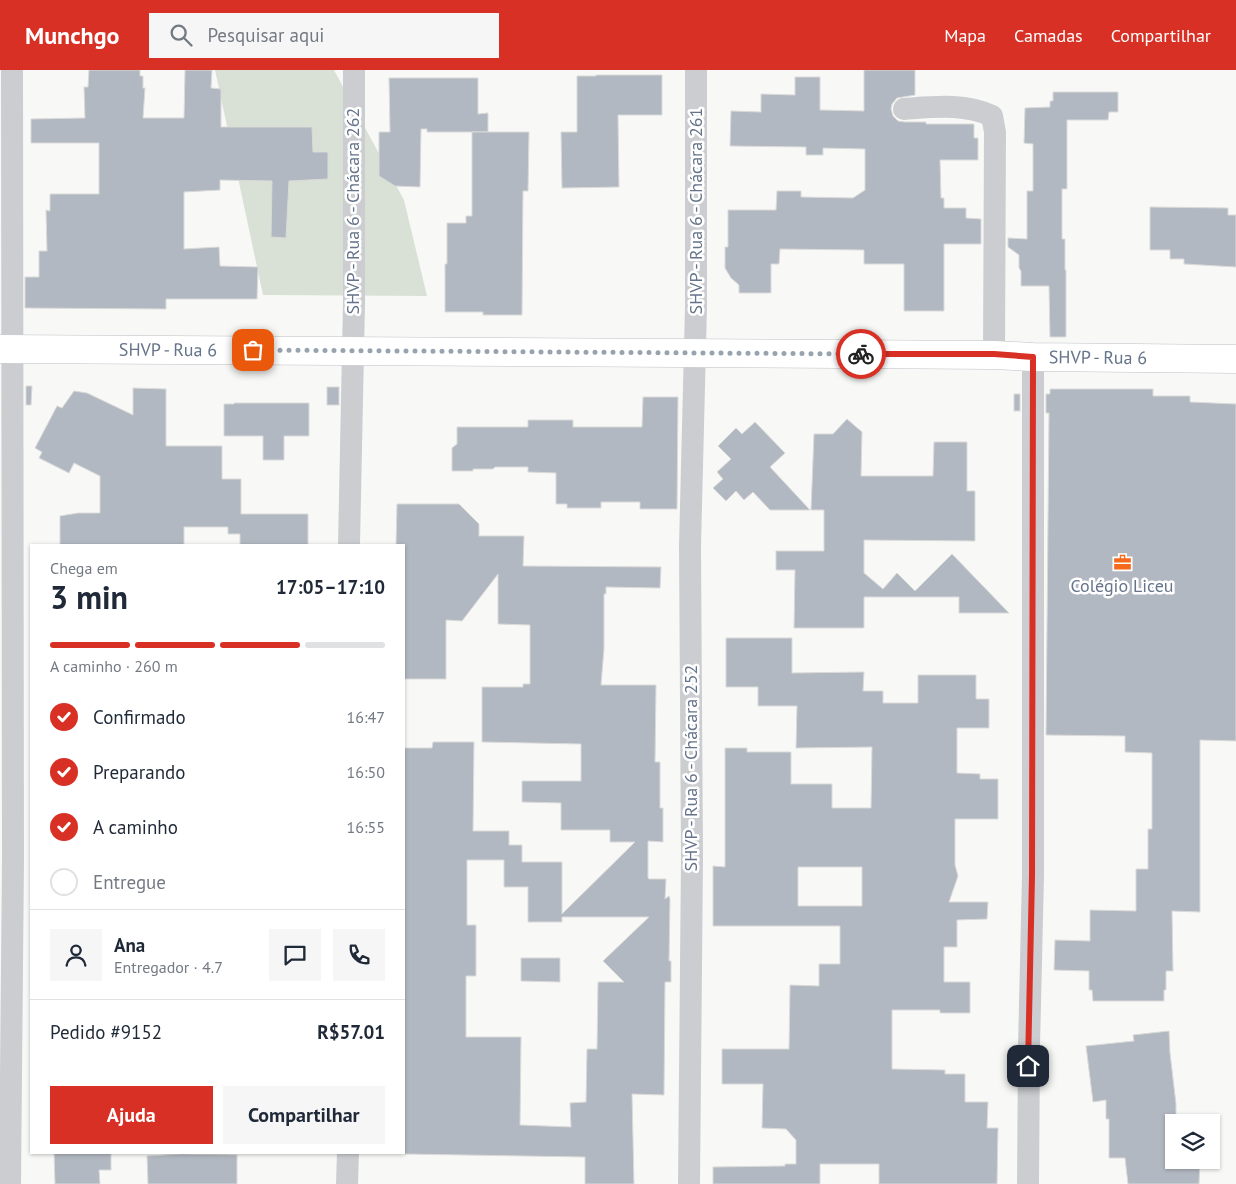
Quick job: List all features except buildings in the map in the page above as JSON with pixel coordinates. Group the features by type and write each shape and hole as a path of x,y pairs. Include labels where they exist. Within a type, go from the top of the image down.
{"street":[{"path":"10,1184 13,859 7,349 11,301 12,70"},
{"name":"SHVP - Rua 6 - Chácara 262","path":"350,544 354,70"},
{"name":"SHVP - Rua 6 - Chácara 261","path":"695,353 696,70"},
{"path":"904,109 938,106 971,109 992,116 995,132 994,354"},
{"name":"SHVP - Rua 6","path":"7,349 994,354 1033,357 1236,359"},
{"name":"SHVP - Rua 6 - Chácara 252","path":"689,1184 692,858 690,546 695,353"},
{"path":"1028,1184 1028,1046 1032,876 1033,357"},
{"path":"347,1184 348,1154"}],"shaded area":[{"path":"215,70 334,70 404,200 427,296 263,295"}],"way so far":[{"path":"253,350 861,354"}],"place":[{"name":"Colégio Liceu","path":"1122,563"}],"route":[{"path":"861,354 994,354 1033,357 1032,876 1028,1066"}]}
